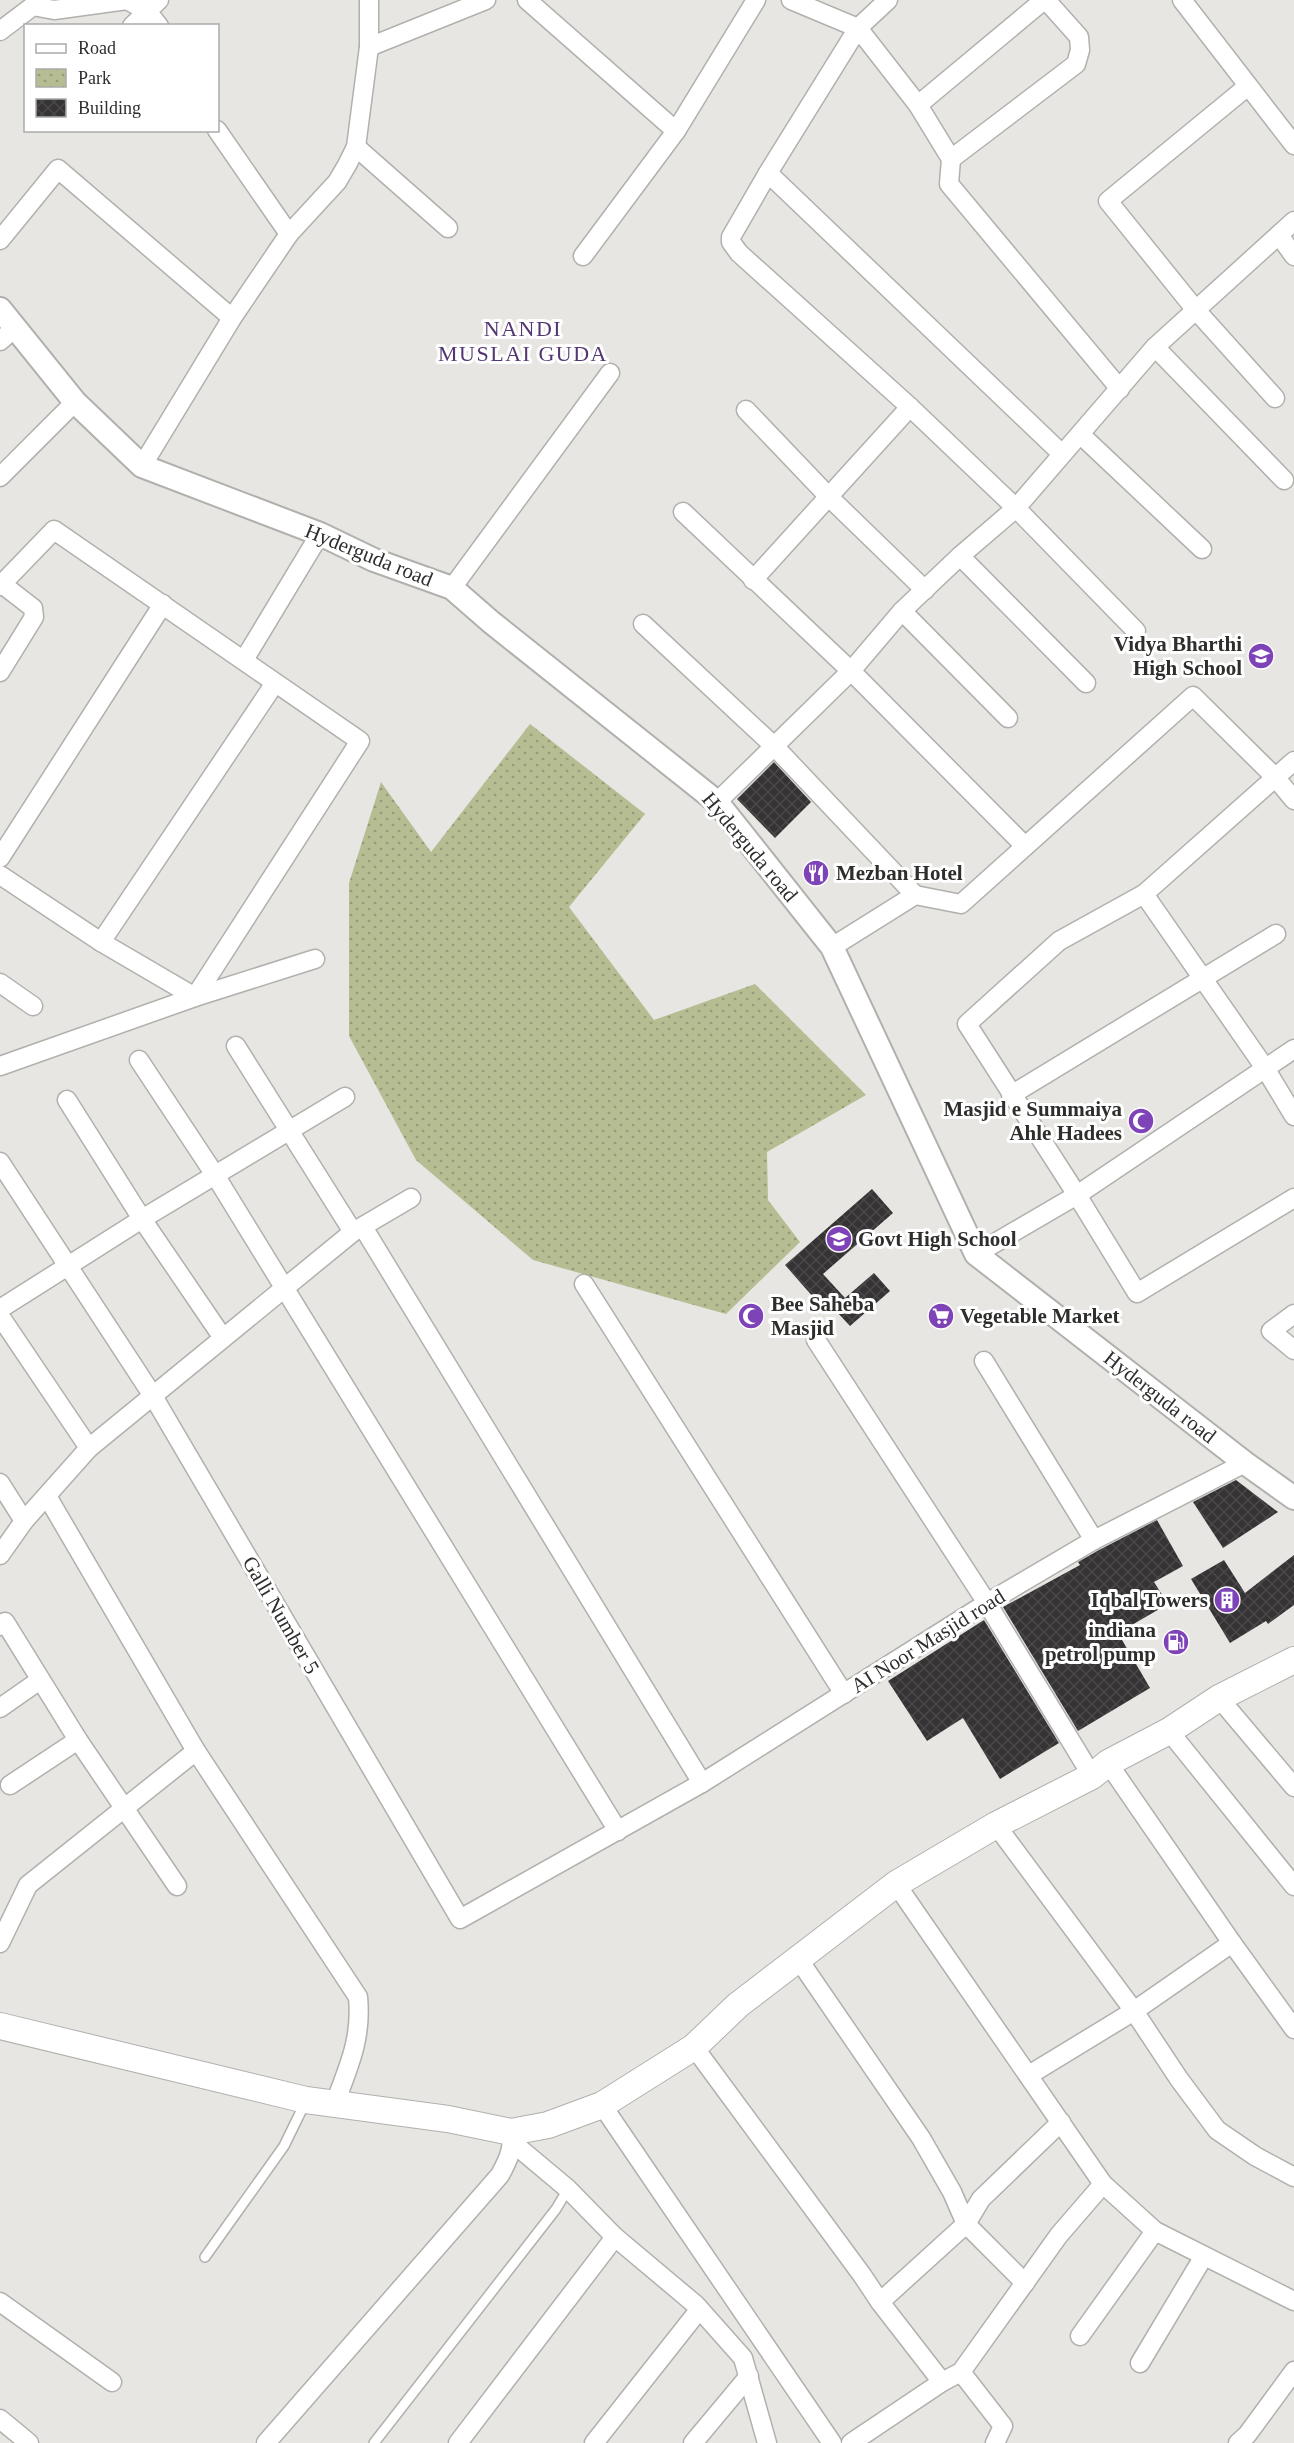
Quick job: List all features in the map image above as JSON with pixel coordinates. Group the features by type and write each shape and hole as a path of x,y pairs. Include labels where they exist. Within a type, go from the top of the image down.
{"main road":[{"path":"2,2032 306,2100 448,2120 512,2137 602,2105 694,2047 738,2005 896,1884 996,1824 1169,1731 1219,1698 1294,1661"}],"street":[{"path":"0,31 30,3 54,9 128,0 155,12"},
{"path":"142,466 232,318 289,234 337,182 356,147 369,46 369,0"},
{"path":"369,46 486,0"},
{"path":"527,0 676,131"},
{"path":"583,256 676,131 756,0"},
{"path":"791,0 858,28 918,105 951,159 949,184 1120,389"},
{"path":"888,0 858,28 730,237 731,242 739,253 910,407 1016,508 1136,631"},
{"path":"918,105 1045,0 1079,38 1080,50 1076,64 951,159"},
{"path":"1182,0 1294,145"},
{"path":"135,24 155,12"},
{"path":"1248,86 1108,201 1195,309 1275,398"},
{"path":"218,132 289,234"},
{"path":"356,147 448,228"},
{"path":"0,240 58,169 232,318"},
{"path":"768,173 1062,454"},
{"path":"717,802 851,670 902,611 960,556 1016,508 1155,347 1294,222"},
{"path":"1280,235 1294,256"},
{"name":"Hyderguda road","path":"0,309 8,335 142,466 320,534 374,560 452,588 491,622 717,802 832,948 976,1254 1245,1463 1294,1498"},
{"path":"1155,347 1284,480"},
{"path":"452,588 610,373"},
{"path":"0,477 75,402"},
{"path":"753,580 830,498 910,407"},
{"path":"746,410 830,498 925,590"},
{"path":"1081,435 1202,549"},
{"path":"683,512 851,670 1025,846"},
{"path":"0,672 34,617 33,608 1,585 54,530 360,741 195,998"},
{"path":"244,660 320,534"},
{"path":"960,556 1086,683"},
{"path":"0,858 162,604"},
{"path":"902,611 1008,718"},
{"path":"643,624 775,747 915,895 961,904 1193,696 1275,777 1294,800"},
{"path":"101,942 275,683"},
{"path":"1294,761 1144,894 1059,941 967,1024 1137,1293 1294,1198"},
{"path":"0,875 101,942 195,998"},
{"path":"1144,894 1265,1068 1294,1116"},
{"path":"832,948 915,895"},
{"path":"1011,1095 1276,934"},
{"path":"0,1066 315,959"},
{"path":"0,983 33,1006"},
{"path":"236,1046 288,1130 358,1229 702,1783"},
{"path":"976,1254 1077,1195 1294,1049"},
{"path":"139,1060 215,1175 618,1830"},
{"path":"0,1309 142,1219 345,1097"},
{"path":"67,1100 142,1219 223,1338"},
{"name":"Galli Number 5","path":"0,1162 153,1396 460,1919 618,1830"},
{"path":"0,1555 24,1521 89,1448 358,1229 411,1198"},
{"path":"584,1284 844,1694"},
{"path":"1294,1314 1271,1331 1294,1350"},
{"path":"0,1316 89,1448"},
{"path":"816,1340 987,1604 1100,1769 1294,2029"},
{"path":"984,1361 1094,1540"},
{"name":"AI Noor Masjid road","path":"618,1830 702,1783 987,1604 1094,1540 1245,1463"},
{"path":"0,1483 24,1521"},
{"path":"47,1496 196,1750 358,1997 360,2018 356,2049 335,2103"},
{"path":"0,1626 6,1622 78,1740 177,1886"},
{"path":"0,1708 40,1680"},
{"path":"1219,1698 1294,1787"},
{"path":"1169,1731 1294,1886"},
{"path":"10,1785 78,1740"},
{"path":"0,1943 28,1885 196,1750"},
{"path":"996,1824 1134,2011 1179,2079 1217,2130 1255,2156 1294,2177"},
{"path":"896,1884 1103,2184 1155,2231 1294,2301"},
{"path":"1029,2075 1134,2011 1232,1943"},
{"path":"799,1960 921,2138 952,2192 966,2224 1025,2283"},
{"path":"694,2047 880,2302 942,2382"},
{"path":"602,2105 832,2443"},
{"path":"880,2302 966,2224 981,2199 1061,2122"},
{"path":"512,2137 615,2237 696,2305 743,2358 767,2443"},
{"path":"266,2443 500,2175 508,2160 512,2137"},
{"path":"851,2443 942,2382 961,2372 1059,2235 1103,2184"},
{"path":"1080,2336 1155,2231"},
{"path":"458,2443 615,2237"},
{"path":"1140,2363 1204,2256"},
{"path":"0,2302 112,2382"},
{"path":"594,2443 699,2310"},
{"path":"1248,2440 1294,2371"},
{"path":"961,2372 1003,2426 996,2443"},
{"path":"693,2443 749,2376"},
{"path":"0,2419 18,2440"}],"lane":[{"path":"205,2257 284,2146 306,2100"},
{"path":"374,2443 556,2209 568,2189"}],"green space":[{"path":"530,724 645,814 569,907 654,1020 755,984 866,1095 767,1152 768,1200 800,1242 726,1314 533,1260 416,1160 349,1036 349,883 381,782 431,852"}],"building":[{"path":"774,762 811,802 775,838 737,799"},
{"name":"Govt High School","path":"872,1189 893,1213 823,1274 845,1298 874,1273 890,1291 850,1326 836,1311 828,1314 785,1265"},
{"path":"1236,1480 1278,1512 1223,1548 1193,1502"},
{"path":"1157,1520 1183,1566 1154,1582 1168,1604 1118,1633 1150,1688 1078,1731 1003,1607 1080,1565 1078,1562 1099,1550"},
{"path":"1294,1555 1294,1605 1268,1624 1266,1621 1230,1643 1191,1579 1224,1560 1245,1593"},
{"path":"984,1620 1059,1743 1000,1779 963,1718 927,1741 888,1681"}],"place":[{"name":"Vidya Bharthi High School","path":"1261,656"},
{"name":"Mezban Hotel","path":"816,873"},
{"name":"Masjid e Summaiya Ahle Hadees","path":"1141,1121"},
{"name":"Govt High School","path":"839,1239"},
{"name":"Bee Saheba Masjid","path":"751,1316"},
{"name":"Vegetable Market","path":"941,1316"},
{"name":"Iqbal Towers","path":"1227,1600"},
{"name":"indiana petrol pump","path":"1176,1642"}],"district":[{"name":"NANDI MUSLAI GUDA","path":"523,340"}]}
